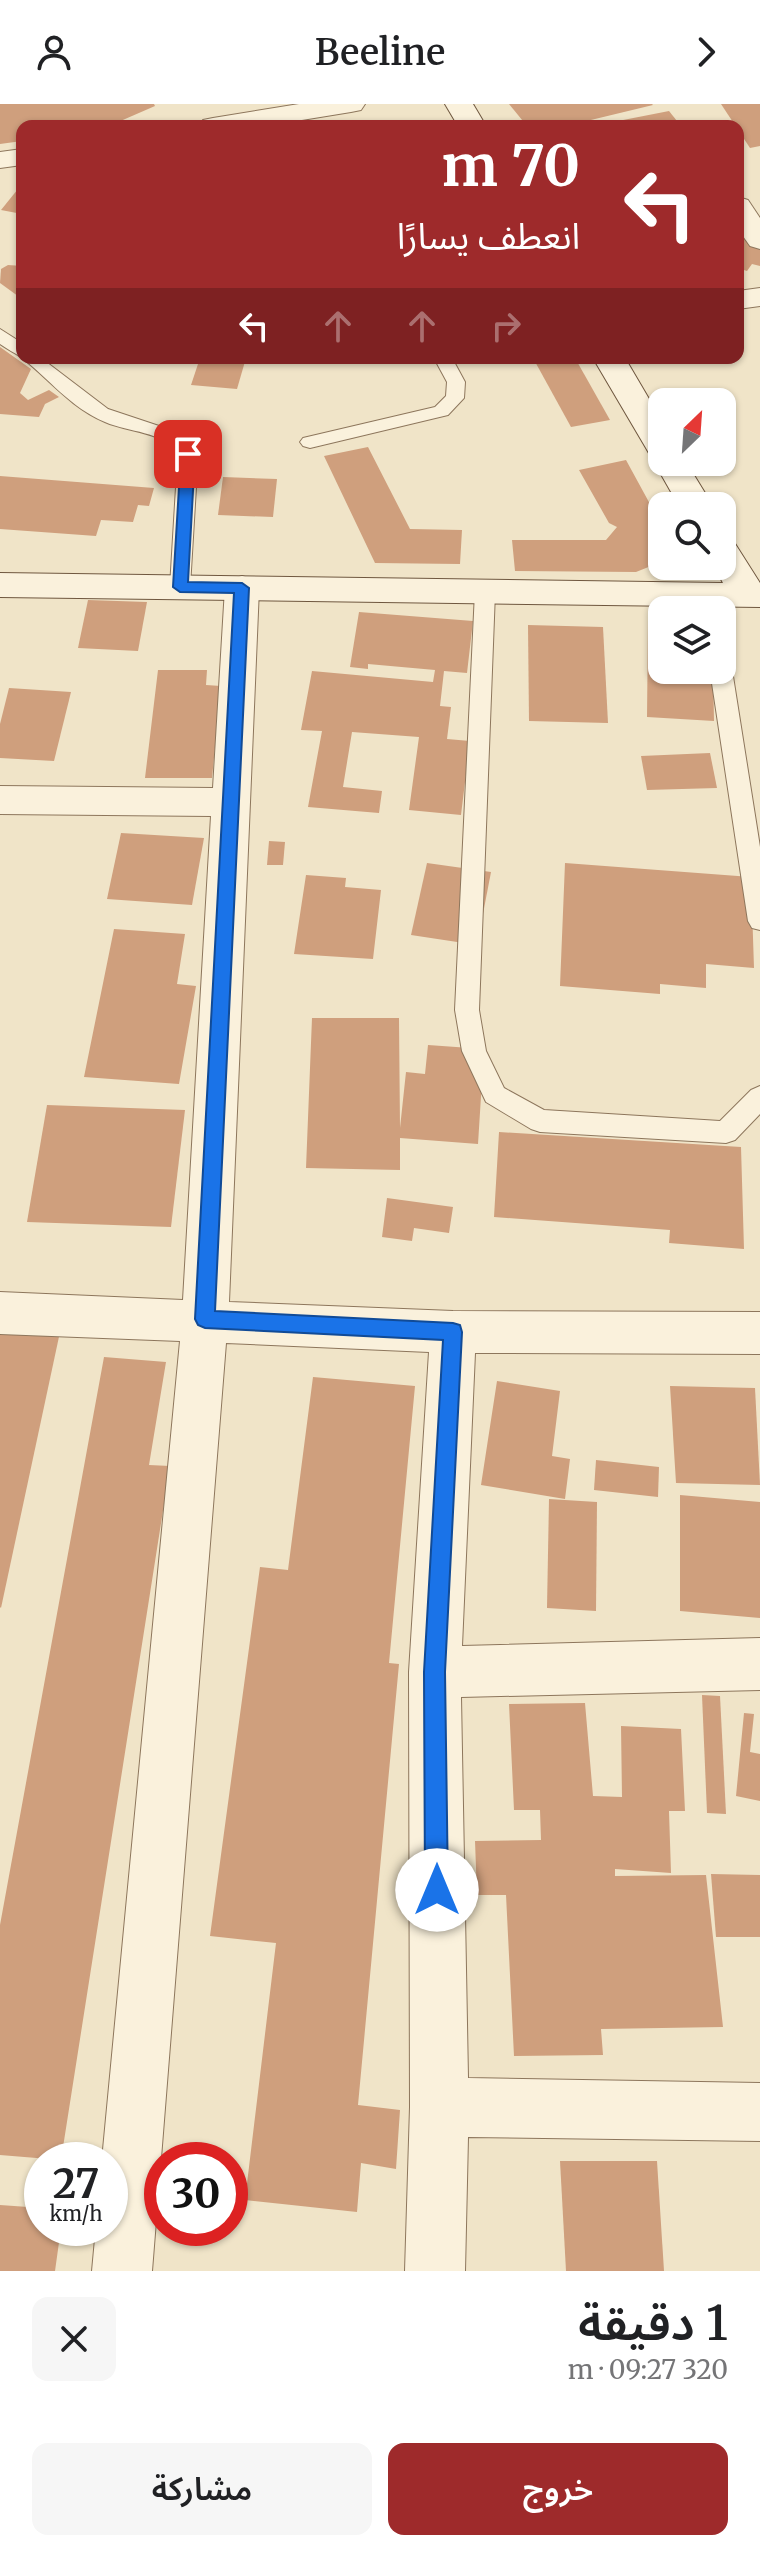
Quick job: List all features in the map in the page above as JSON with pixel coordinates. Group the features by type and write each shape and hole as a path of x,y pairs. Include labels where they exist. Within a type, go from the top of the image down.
{"street":[{"path":"251,120 351,104"},
{"path":"744,215 760,240"},
{"path":"613,364 648,424"},
{"path":"736,570 754,595"},
{"path":"0,585 485,592 648,599"},
{"path":"122,2271 205,1319 242,588"},
{"path":"0,800 230,802"},
{"path":"0,1313 205,1319 453,1332 760,1333"},
{"path":"435,2271 439,2107 435,1672 453,1332"},
{"path":"435,1672 760,1664"},
{"path":"439,2107 760,2112"}],"lane":[{"path":"0,335 16,347"},
{"path":"38,364 111,418 164,431 180,439 188,454 180,587"},
{"path":"310,442 441,411 455,398 456,382 446,364"},
{"path":"485,592 467,1010 474,1051 495,1095 540,1121 726,1132 760,1097"},
{"path":"723,684 760,921"}],"building":[{"path":"0,104 155,106 123,120 16,120 16,142 0,144"},
{"path":"509,104 653,105 591,120 522,120"},
{"path":"721,104 760,104 760,146 750,148 744,139 744,120 732,120"},
{"path":"669,111 676,120 623,120"},
{"path":"16,191 16,213 1,210"},
{"path":"744,234 760,238 760,266 752,264 747,271 744,270"},
{"path":"16,266 16,295 0,283 1,269"},
{"path":"0,347 16,358 16,364 24,364 31,369 20,393 28,400 49,390 59,397 45,404 39,417 0,414"},
{"path":"198,364 244,364 237,389 191,385"},
{"path":"536,364 578,364 610,420 571,427"},
{"path":"368,447 410,529 462,530 460,564 375,563 324,456"},
{"path":"626,460 648,500 648,567 636,572 515,571 512,540 606,540 617,527 609,523 579,470"},
{"path":"0,476 154,488 149,506 138,505 133,522 101,520 96,536 0,529"},
{"path":"223,477 277,479 273,517 218,515"},
{"path":"88,600 147,602 138,651 78,648"},
{"path":"359,612 473,621 467,673 444,671 440,706 451,707 447,739 470,741 461,815 409,810 419,737 352,732 343,787 382,791 379,813 308,807 322,731 301,730 312,671 433,682 435,670 368,664 368,669 350,667"},
{"path":"648,619 648,684 713,684 714,721 647,717"},
{"path":"528,625 603,627 608,723 529,721"},
{"path":"158,670 207,670 206,685 221,686 212,778 145,778"},
{"path":"9,688 71,692 54,761 0,758 0,724"},
{"path":"710,753 717,788 647,790 641,756"},
{"path":"121,833 204,838 192,905 107,899"},
{"path":"269,841 285,842 283,865 267,865"},
{"path":"427,863 491,872 477,945 411,935"},
{"path":"565,863 751,877 754,968 706,964 706,988 660,984 660,994 560,986"},
{"path":"306,875 346,878 345,887 381,890 373,959 294,954"},
{"path":"114,929 185,934 177,984 196,986 179,1084 84,1077"},
{"path":"312,1018 399,1018 400,1128 406,1072 425,1074 428,1045 484,1049 478,1144 400,1138 400,1170 306,1168"},
{"path":"47,1105 185,1110 171,1227 27,1222"},
{"path":"499,1132 741,1147 744,1249 669,1243 670,1230 494,1217"},
{"path":"387,1198 453,1207 449,1233 414,1228 412,1241 382,1237"},
{"path":"0,1327 60,1332 1,1608 0,1607"},
{"path":"104,1357 166,1362 149,1465 170,1466 64,2142 24,2142 24,2157 0,2155 0,1925"},
{"path":"313,1377 415,1386 389,1663 399,1664 358,2105 400,2110 396,2169 361,2163 357,2212 248,2200 248,2175 276,1943 210,1936 260,1567 288,1570"},
{"path":"497,1381 560,1391 552,1456 570,1459 565,1499 481,1485"},
{"path":"670,1386 755,1388 760,1485 676,1483"},
{"path":"596,1460 659,1467 658,1497 594,1490"},
{"path":"680,1495 760,1502 760,1618 680,1611"},
{"path":"549,1499 597,1502 596,1611 547,1608"},
{"path":"702,1695 720,1696 726,1814 707,1813"},
{"path":"585,1703 593,1796 622,1797 621,1726 681,1729 685,1811 669,1811 671,1873 615,1869 615,1876 706,1875 723,2027 601,2029 603,2055 514,2056 506,1895 477,1895 475,1841 541,1840 540,1810 514,1810 509,1704"},
{"path":"744,1713 754,1714 750,1752 760,1754 760,1801 736,1796"},
{"path":"711,1874 760,1875 760,1937 716,1937"},
{"path":"560,2161 657,2161 664,2271 566,2271"},
{"path":"0,2205 24,2207 24,2246 58,2246 55,2271 0,2271"}],"route":[{"path":"188,454 180,587 242,588 205,1319 453,1332 435,1672 437,1890"}]}
